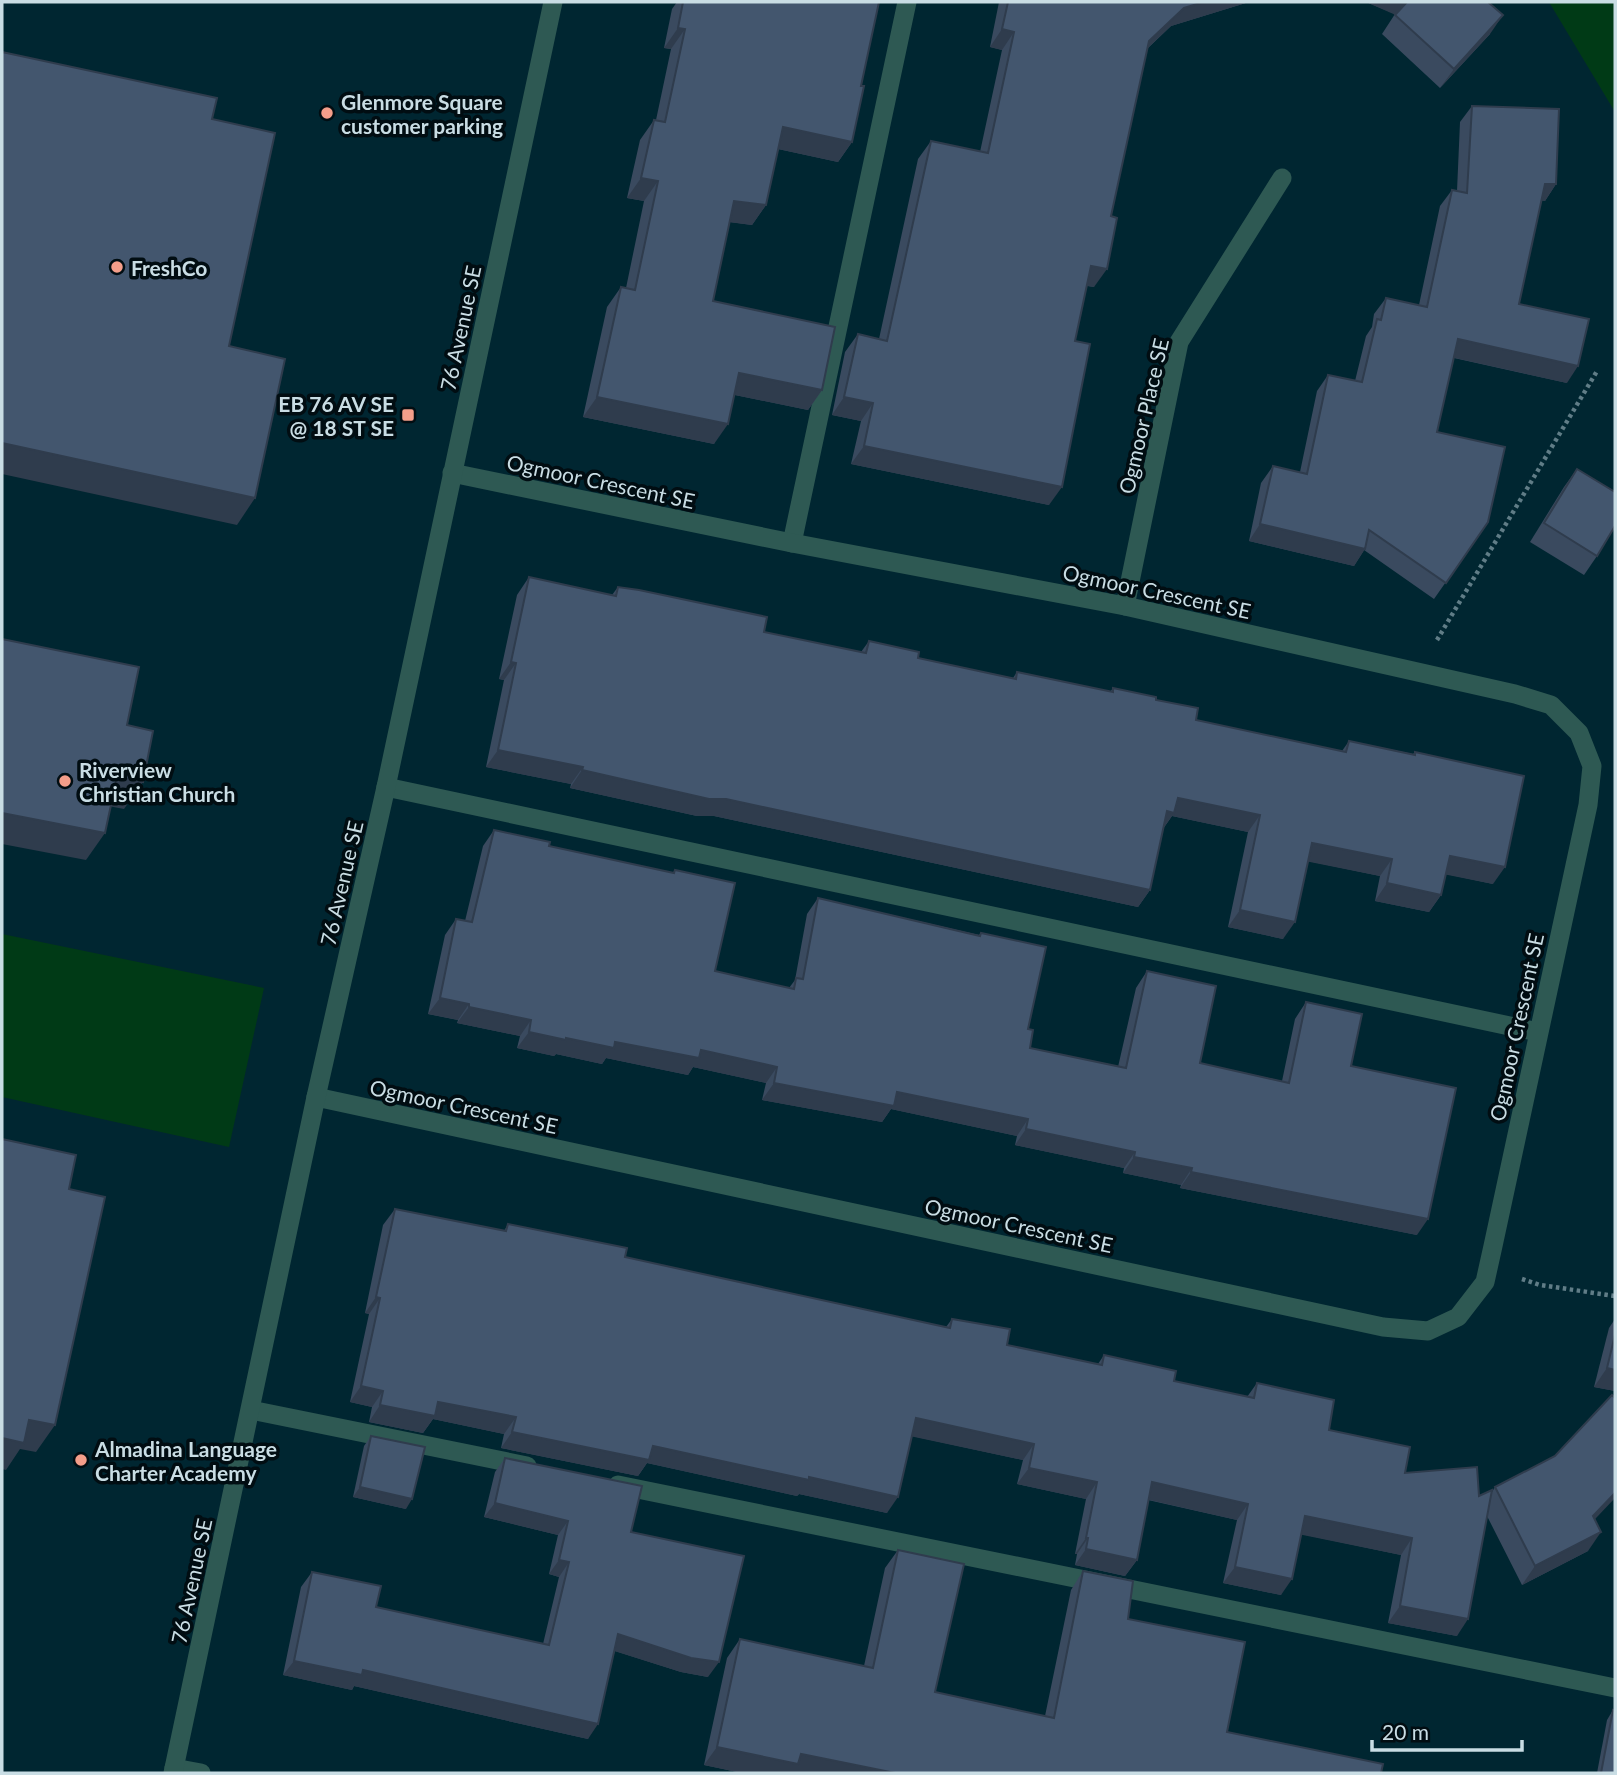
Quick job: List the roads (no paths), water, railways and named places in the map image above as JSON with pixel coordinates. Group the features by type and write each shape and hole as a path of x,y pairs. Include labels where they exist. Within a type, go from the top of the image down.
{"street":[{"name":"76 Avenue SE","path":"174,1770 316,1097 386,787 553,2"},
{"path":"792,543 907,2"},
{"name":"Ogmoor Place SE","path":"1125,606 1180,342 1282,178"},
{"name":"Ogmoor Crescent SE","path":"316,1097 1382,1327 1428,1331 1458,1317 1485,1282 1488,1269 1588,805 1592,766 1579,733 1551,705 1125,606 792,543 452,473"},
{"path":"386,787 1538,1032"},
{"path":"251,1410 551,1471"},
{"path":"606,1482 1615,1688"},
{"path":"174,1770 201,1773"}],"place":[{"name":"Glenmore Square customer parking","path":"327,113"},
{"name":"FreshCo","path":"117,267"},
{"name":"EB 76 AV SE @ 18 ST SE","path":"408,415"},
{"name":"Riverview Christian Church","path":"65,781"},
{"name":"Almadina Language Charter Academy","path":"81,1460"}]}
